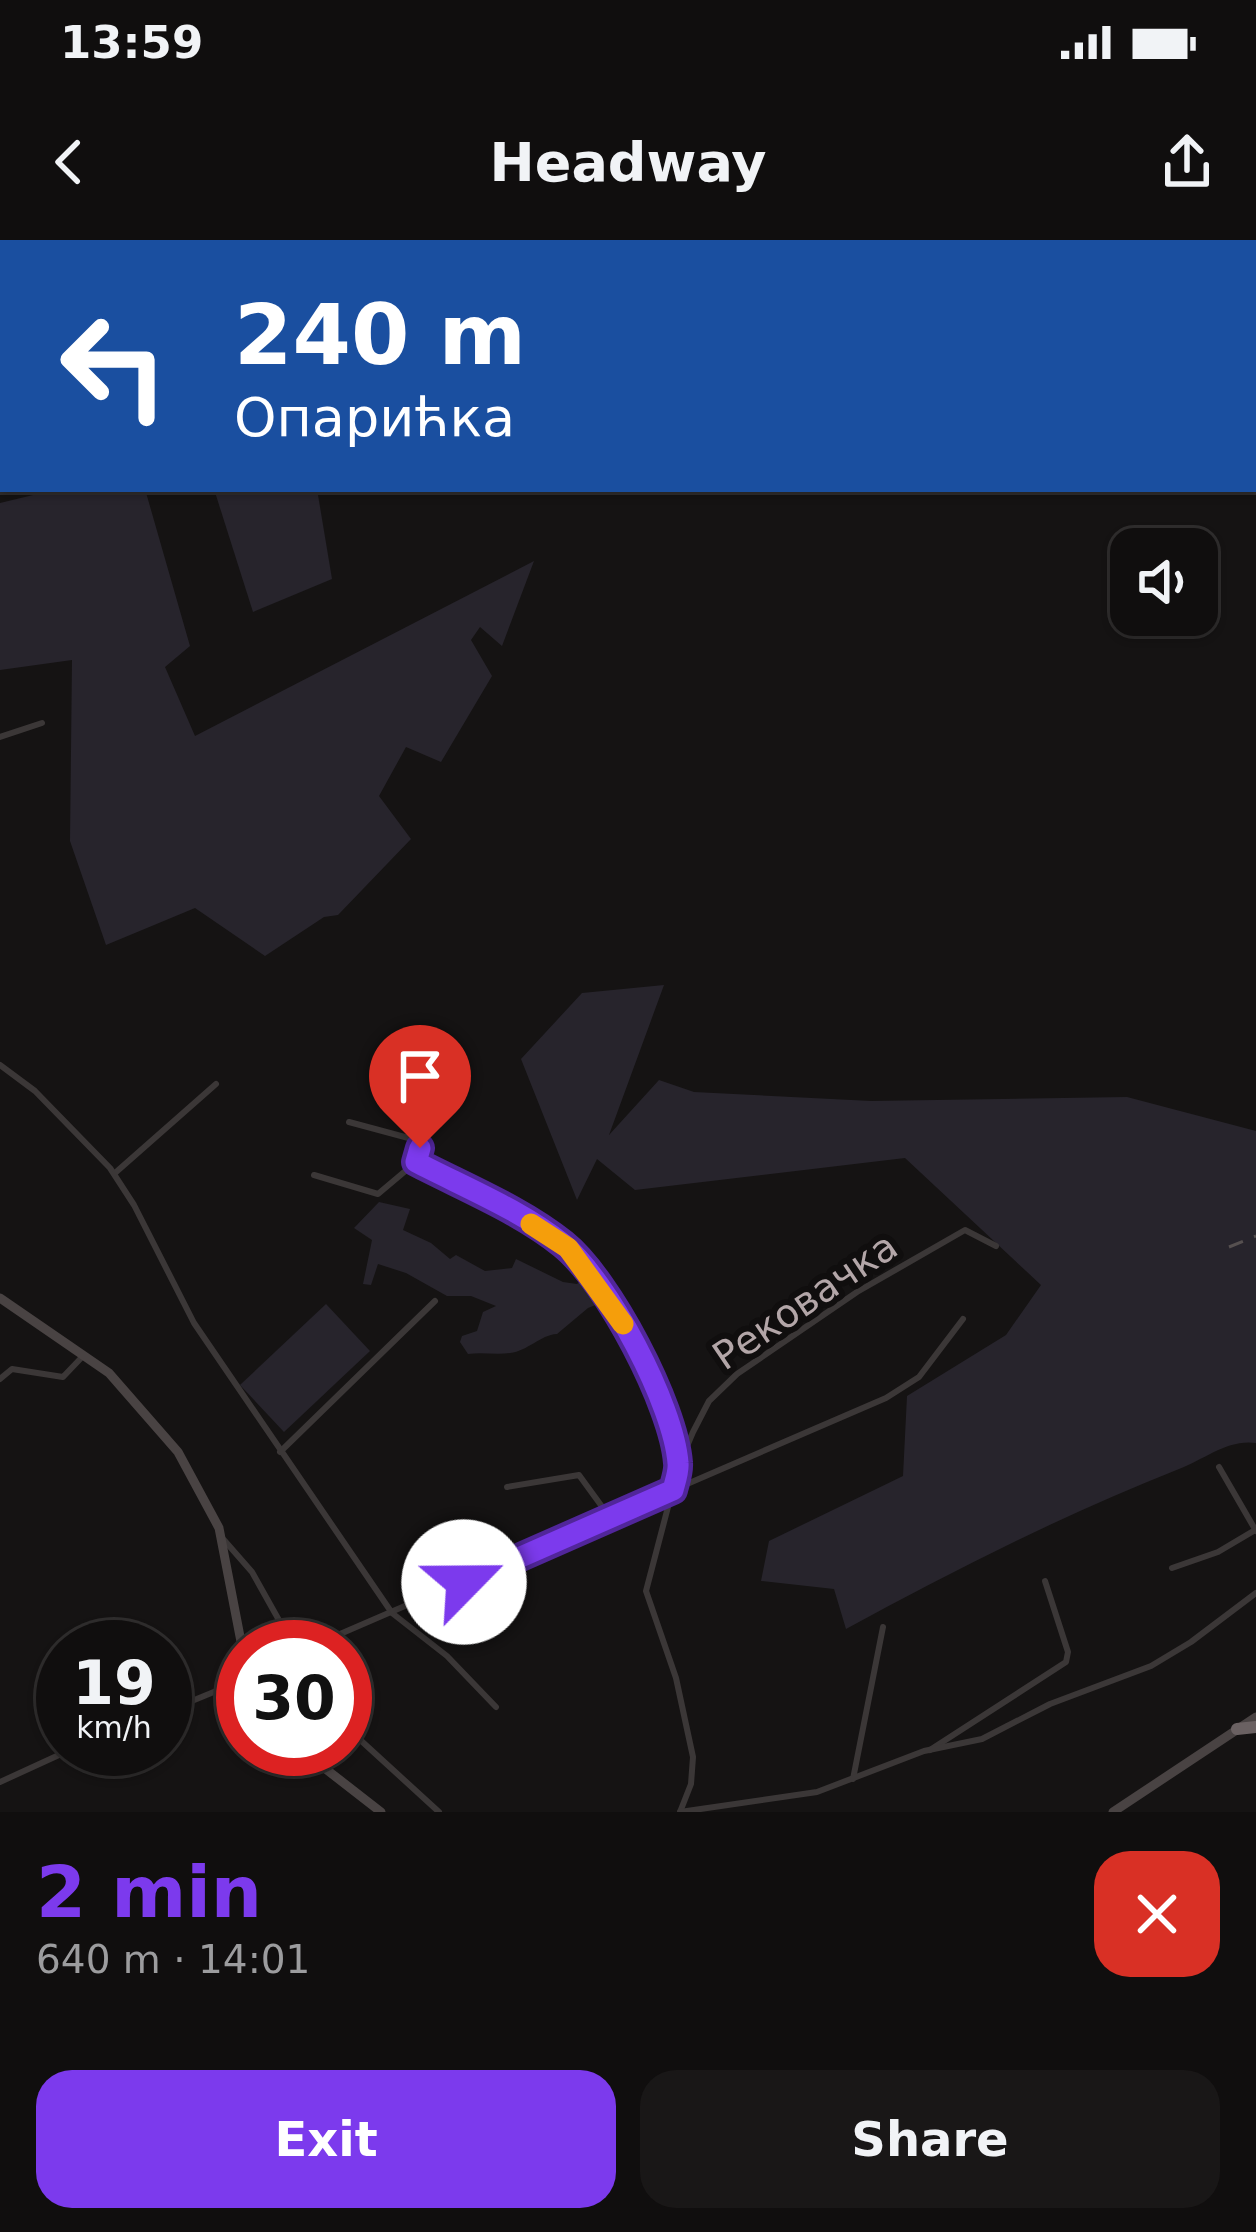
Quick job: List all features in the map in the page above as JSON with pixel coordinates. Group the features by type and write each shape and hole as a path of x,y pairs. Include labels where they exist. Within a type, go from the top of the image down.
{"highway":[{"path":"1237,1729 1256,1727"}],"main road":[{"path":"0,1298 123,1385 178,1452 223,1539 237,1620"},
{"path":"1113,1812 1256,1717"},
{"path":"335,1776 381,1812"}],"street":[{"path":"0,737 42,723"},
{"path":"0,1065 35,1091 114,1173 139,1213 177,1296 392,1613 447,1656 496,1707"},
{"path":"114,1173 216,1084"},
{"path":"314,1175 378,1194 416,1162 420,1148 416,1140 349,1122"},
{"path":"416,1162 546,1232 574,1255 652,1371 679,1465"},
{"name":"Рековачка","path":"680,1812 692,1784 693,1757 676,1678 646,1592 679,1465 709,1401 748,1366 857,1292 964,1230 996,1246"},
{"path":"280,1452 435,1301"},
{"path":"372,1621 909,1385 963,1319"},
{"path":"0,1379 12,1369 63,1377 84,1354"},
{"path":"1172,1568 1218,1552 1256,1531 1219,1467"},
{"path":"507,1487 579,1475 611,1519"},
{"path":"223,1539 252,1572 279,1620"},
{"path":"930,1750 1066,1661 1068,1652 1045,1581"},
{"path":"680,1812 809,1793 930,1750 982,1739 1050,1704 1151,1666 1256,1593"},
{"path":"853,1779 883,1627"},
{"path":"372,1751 439,1812"},
{"path":"0,1782 36,1766"}],"shaded area":[{"path":"46,492 146,492 190,646 165,667 195,736 534,561 502,646 480,627 471,640 492,676 441,762 406,747 379,796 411,839 338,915 324,917 265,956 195,908 106,945 70,841 72,660 0,670 0,503"},
{"path":"215,492 318,492 332,579 253,612"},
{"path":"664,985 609,1135 659,1080 694,1092 871,1101 1127,1097 1256,1131 1256,1443 1226,1447 1094,1505 846,1629 834,1589 761,1581 769,1541 903,1476 907,1396 1006,1335 1041,1285 905,1158 635,1190 597,1159 577,1200 521,1059 582,993"},
{"path":"379,1202 410,1209 403,1230 431,1243 450,1259 456,1255 485,1271 512,1268 516,1259 577,1284 586,1276 603,1302 588,1308 557,1334 523,1349 468,1354 460,1342 462,1336 477,1331 483,1312 496,1306 471,1296 447,1296 406,1273 378,1264 371,1285 363,1284 372,1240 354,1228"},
{"path":"326,1304 370,1351 284,1432 240,1385"}],"railway":[{"path":"1229,1247 1256,1236"}],"slow traffic":[{"path":"531,1224 568,1248 623,1324"}],"route":[{"path":"420,1148 416,1162 538,1228 574,1255 652,1371 679,1465 673,1490 464,1582"}]}
